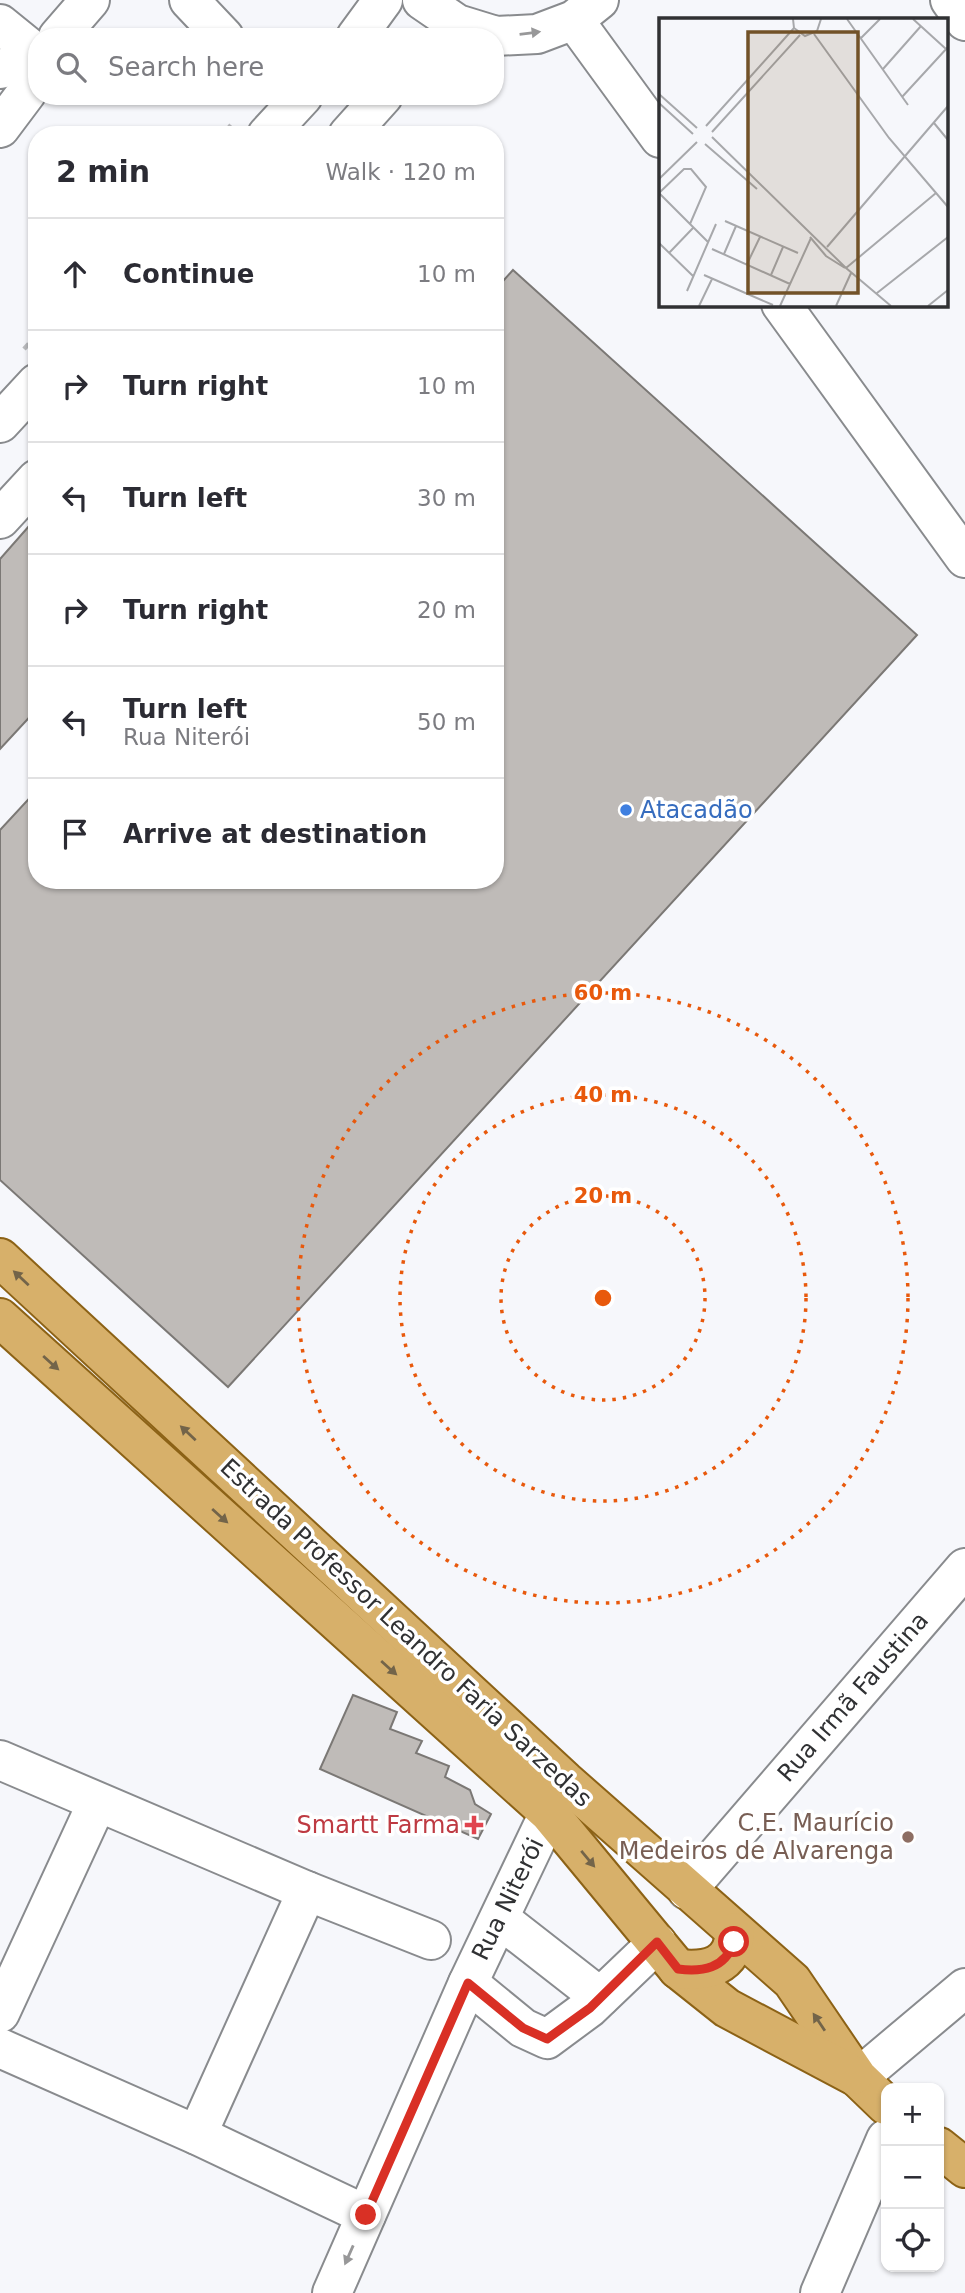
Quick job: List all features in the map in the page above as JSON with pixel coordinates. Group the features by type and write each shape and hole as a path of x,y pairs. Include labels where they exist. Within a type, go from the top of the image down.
{"main road":[{"name":"Estrada Professor Leandro Faria Sarzedas","path":"0,1258 687,1890 792,1981 858,2078 881,2100"},
{"name":"Estrada Professor Leandro Faria Sarzedas","path":"0,1318 549,1813 667,1956 727,2008 858,2078"},
{"path":"667,1956 698,1971 711,1969 731,1953 735,1932"},
{"path":"944,2151 965,2168"}],"street":[{"path":"66,28 90,0"},
{"path":"189,0 215,28"},
{"path":"363,28 383,0"},
{"path":"422,0 445,28"},
{"path":"950,0 965,21"},
{"path":"504,35 537,34 587,10 659,136"},
{"path":"0,24 28,48"},
{"path":"0,69 28,59"},
{"path":"1,124 28,89"},
{"path":"356,126 375,105"},
{"path":"782,306 965,558"},
{"path":"0,423 28,393"},
{"path":"0,519 28,489"},
{"name":"Rua Irmã Faustina","path":"687,1890 965,1568"},
{"path":"0,1760 307,1891 431,1940"},
{"path":"0,2013 97,1803"},
{"name":"Rua Niterói","path":"332,2293 468,1983 549,1813"},
{"path":"197,2135 307,1891"},
{"path":"500,1919 600,1997"},
{"path":"468,1983 523,2028 547,2039 600,1997 667,1956"},
{"path":"858,2078 965,1988"},
{"path":"0,2048 197,2135 366,2215"},
{"path":"820,2293 883,2146"}],"building":[{"name":"Atacadão","path":"513,270 917,635 228,1387 0,1180 0,830 28,800 28,889 504,889 504,280"},
{"path":"28,527 28,719 0,749 0,559"},
{"path":"353,1695 397,1712 390,1729 422,1741 416,1753 449,1766 445,1777 470,1790 475,1804 491,1814 478,1839 320,1769"}],"place":[{"name":"Atacadão","path":"626,810"},
{"name":"Smartt Farma","path":"474,1825"},
{"name":"C.E. Maurício Medeiros de Alvarenga","path":"908,1837"}],"route":[{"path":"366,2215 468,1983 523,2028 547,2039 590,2008 657,1942 678,1969 698,1971 711,1969 731,1953 734,1942"}]}
